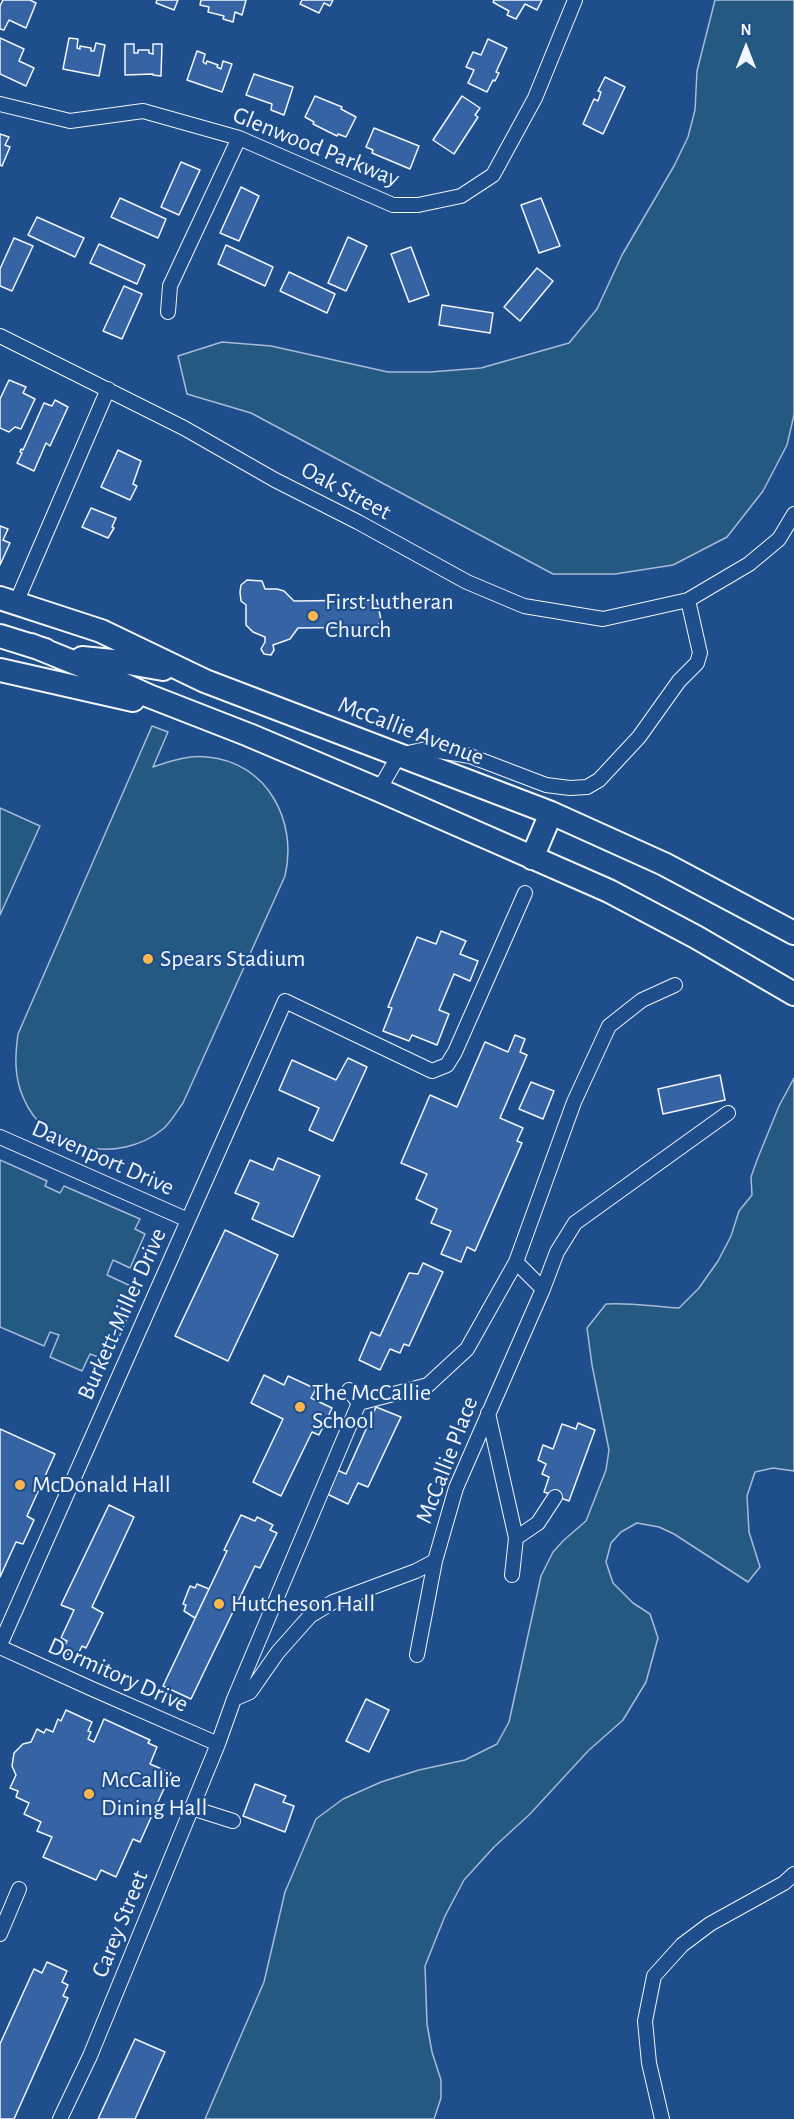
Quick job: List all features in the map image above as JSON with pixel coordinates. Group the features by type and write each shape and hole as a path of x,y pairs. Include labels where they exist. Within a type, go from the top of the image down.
{"main road":[{"name":"McCallie Avenue","path":"8,600 101,631 205,681 551,813 664,864 794,933"},
{"path":"0,636 72,657 157,667 205,681"},
{"path":"31,645 379,790 609,891 696,937 794,994"},
{"path":"0,670 138,701 249,735"},
{"path":"532,858 551,813"}],"street":[{"name":"Glenwood Parkway","path":"0,104 70,121 143,111 239,138 393,205 418,205 461,196 493,175 535,98 575,0"},
{"path":"168,312 170,286 239,138"},
{"name":"Oak Street","path":"0,336 108,389 467,582 524,606 603,619 688,600 749,564 779,539 794,514"},
{"path":"8,600 108,389"},
{"path":"379,790 399,755 426,749 471,756 546,784 570,788 587,787 599,780 639,737 679,681 697,663 700,653 688,600"},
{"name":"Burkett-Miller Drive","path":"0,1646 285,1001 432,1071 447,1065 455,1052 525,893"},
{"path":"359,1403 428,1385 467,1349 516,1262 574,1102 609,1026 642,1000 675,985"},
{"name":"McCallie Place","path":"417,1655 435,1561 456,1488 557,1252 575,1223 728,1113"},
{"name":"Davenport Drive","path":"0,1137 188,1220"},
{"path":"516,1262 543,1289"},
{"path":"349,1390 359,1403"},
{"path":"218,1744 234,1699 359,1403"},
{"path":"488,1413 516,1538 512,1575"},
{"path":"516,1538 538,1523 555,1497"},
{"path":"234,1699 250,1692 278,1652 310,1616 333,1602 416,1572 435,1561"},
{"name":"Dormitory Drive","path":"0,1646 218,1744"},
{"name":"Carey Street","path":"60,2119 90,2056 218,1744"},
{"path":"192,1808 233,1821"},
{"path":"662,2119 649,2063 645,2021 654,1976 682,1945 710,1924 784,1883 794,1874"},
{"path":"0,1934 19,1889"}],"shaded area":[{"path":"715,0 794,0 794,415 787,445 763,491 727,537 673,565 615,574 553,574 251,413 187,394 178,356 222,342 271,346 388,372 430,372 481,368 569,343 597,309 622,255 674,166 688,137 695,110 697,71"},
{"path":"152,726 168,732 153,767 186,758 207,757 228,761 246,770 261,782 282,815 287,835 288,855 285,876 183,1103 171,1120 163,1129 145,1140 126,1147 105,1149 85,1147 65,1141 48,1130 34,1116 23,1097 18,1081 16,1058 18,1034"},
{"path":"0,808 40,826 0,915"},
{"path":"794,1078 794,1471 773,1468 755,1472 747,1496 749,1532 760,1567 748,1582 674,1534 659,1527 637,1523 621,1532 611,1543 606,1562 613,1583 633,1603 650,1614 658,1638 646,1682 623,1720 588,1751 530,1814 494,1847 464,1880 445,1916 425,1966 427,2024 432,2052 441,2080 441,2098 434,2119 205,2119 264,1982 285,1892 316,1819 343,1799 381,1782 419,1770 465,1760 497,1744 509,1722 541,1576 553,1552 586,1521 606,1470 609,1450 587,1328 606,1304 679,1308 699,1288 718,1261 731,1236 739,1211 752,1195 751,1177 757,1160 779,1106"},
{"path":"0,1160 47,1181 45,1186 60,1193 64,1186 140,1219 135,1229 145,1234 130,1268 113,1260 107,1275 135,1288 128,1302 133,1305 110,1358 90,1354 82,1371 50,1357 59,1335 50,1332 44,1346 0,1327"}],"building":[{"path":"3,0 30,0 36,3 26,28 9,20 4,30 0,29 0,6"},
{"path":"157,0 178,0 174,10 156,3"},
{"path":"201,0 246,0 242,15 235,12 233,22 223,19 224,16 208,12 209,7 200,5"},
{"path":"302,0 333,0 330,6 324,3 319,13 300,4"},
{"path":"494,0 542,0 537,10 525,4 516,19 507,15 509,11 493,2"},
{"path":"0,38 24,49 19,61 34,68 26,86 0,74"},
{"path":"69,38 78,39 77,48 80,49 80,46 91,48 91,51 94,51 96,43 105,45 99,76 63,69"},
{"path":"488,39 507,48 496,72 499,73 487,92 468,83 474,70 466,67 473,52 481,55"},
{"path":"125,44 134,44 134,53 138,53 138,50 149,50 149,53 153,54 153,44 162,44 161,76 125,75"},
{"path":"197,51 205,54 203,62 206,64 207,61 218,65 217,67 221,69 223,61 232,64 222,92 187,80"},
{"path":"254,74 293,87 284,115 271,110 272,104 246,95"},
{"path":"605,77 625,87 603,134 583,124 594,99 598,101 601,92 598,91"},
{"path":"315,96 342,107 341,109 356,117 346,137 338,134 337,136 313,124 314,122 305,117"},
{"path":"462,96 480,108 475,115 478,117 454,154 433,140"},
{"path":"374,128 419,146 410,169 372,153 373,150 366,147"},
{"path":"0,134 9,137 5,145 10,147 2,166 0,165"},
{"path":"181,162 200,170 179,215 161,207"},
{"path":"241,187 259,196 239,241 220,233"},
{"path":"120,198 166,219 158,238 111,217"},
{"path":"541,198 560,246 539,253 521,205"},
{"path":"37,217 84,238 75,257 28,235"},
{"path":"348,237 367,246 346,291 328,283"},
{"path":"14,238 33,246 12,291 0,286 0,269"},
{"path":"99,244 145,265 137,284 90,263"},
{"path":"226,245 273,267 265,286 218,264"},
{"path":"411,247 429,295 409,302 391,254"},
{"path":"537,268 553,281 520,321 504,307"},
{"path":"289,272 335,294 327,313 280,291"},
{"path":"124,286 142,294 122,339 103,331"},
{"path":"442,305 493,313 490,333 439,325"},
{"path":"9,380 26,387 23,393 35,399 21,429 15,427 9,432 0,428 0,399"},
{"path":"55,400 68,407 50,446 46,443 34,471 17,463 22,453 20,452 21,449 23,450 44,403 52,406"},
{"path":"118,450 141,461 133,484 137,486 130,500 101,487"},
{"path":"91,508 116,518 112,527 114,528 108,538 82,527"},
{"path":"0,526 8,529 3,540 10,543 0,565"},
{"name":"First Lutheran Church","path":"247,580 262,581 265,589 284,591 294,601 377,600 381,620 377,627 298,628 290,639 273,645 274,650 271,655 264,654 261,649 265,637 253,632 246,625 246,605 241,601 240,592 241,585"},
{"path":"441,931 466,941 460,954 478,961 470,981 454,974 439,1010 449,1014 437,1045 412,1035 409,1041 383,1031 392,1008 388,1007 417,937 436,944"},
{"path":"515,1035 525,1039 520,1052 527,1055 500,1118 523,1128 517,1141 522,1143 475,1251 467,1247 461,1262 441,1254 451,1231 431,1223 437,1209 416,1199 427,1174 401,1163 430,1095 457,1107 485,1042 508,1052"},
{"path":"348,1058 367,1067 333,1141 309,1130 319,1108 279,1090 292,1060 336,1080"},
{"path":"720,1075 725,1100 663,1114 658,1089"},
{"path":"531,1082 554,1091 543,1119 519,1109"},
{"path":"278,1158 320,1176 293,1237 252,1219 259,1203 235,1193 250,1160 273,1170"},
{"path":"225,1230 278,1255 228,1361 175,1336"},
{"path":"423,1263 443,1272 409,1346 404,1344 400,1353 390,1349 380,1370 359,1360 371,1332 380,1336 409,1273 418,1274"},
{"path":"264,1375 284,1385 288,1376 316,1389 311,1398 332,1408 319,1435 312,1432 281,1496 253,1482 283,1419 251,1403"},
{"path":"376,1407 401,1417 368,1487 358,1483 348,1504 325,1493 337,1470 346,1474"},
{"path":"578,1423 595,1430 569,1501 544,1492 549,1477 542,1474 546,1464 538,1460 543,1445 553,1449 562,1424 576,1429"},
{"name":"McDonald Hall","path":"0,1429 55,1454 27,1516 34,1520 23,1544 16,1542 0,1577"},
{"path":"109,1505 134,1517 92,1607 103,1613 86,1648 82,1646 76,1658 62,1651 67,1641 61,1638 74,1610 61,1605"},
{"name":"Hutcheson Hall","path":"241,1515 255,1521 257,1517 273,1525 270,1530 277,1533 260,1568 255,1566 191,1699 163,1686 227,1551 224,1550"},
{"path":"197,1584 209,1589 195,1618 184,1611 186,1605 183,1604 190,1586 195,1588"},
{"path":"366,1699 389,1710 369,1752 346,1741"},
{"name":"McCallie Dining Hall","path":"66,1710 92,1722 88,1731 91,1732 88,1739 94,1742 104,1719 150,1740 148,1743 157,1747 150,1764 171,1773 140,1842 133,1839 116,1877 101,1870 96,1880 43,1857 52,1837 37,1831 41,1822 24,1814 29,1803 16,1797 18,1791 10,1788 16,1775 12,1766 14,1753 23,1744 31,1742 37,1729 44,1733 46,1729 53,1732 58,1719 61,1721"},
{"path":"255,1784 286,1796 283,1802 294,1806 285,1832 243,1816"},
{"path":"47,1962 67,1971 62,1982 68,1985 63,1996 68,1998 14,2119 0,2119 0,2044 34,1969 42,1973"},
{"path":"135,2039 165,2052 135,2119 98,2119"}],"place":[{"name":"First Lutheran Church","path":"313,616"},
{"name":"Spears Stadium","path":"148,959"},
{"name":"The McCallie School","path":"300,1407"},
{"name":"McDonald Hall","path":"20,1485"},
{"name":"Hutcheson Hall","path":"219,1604"},
{"name":"McCallie Dining Hall","path":"89,1794"}]}
